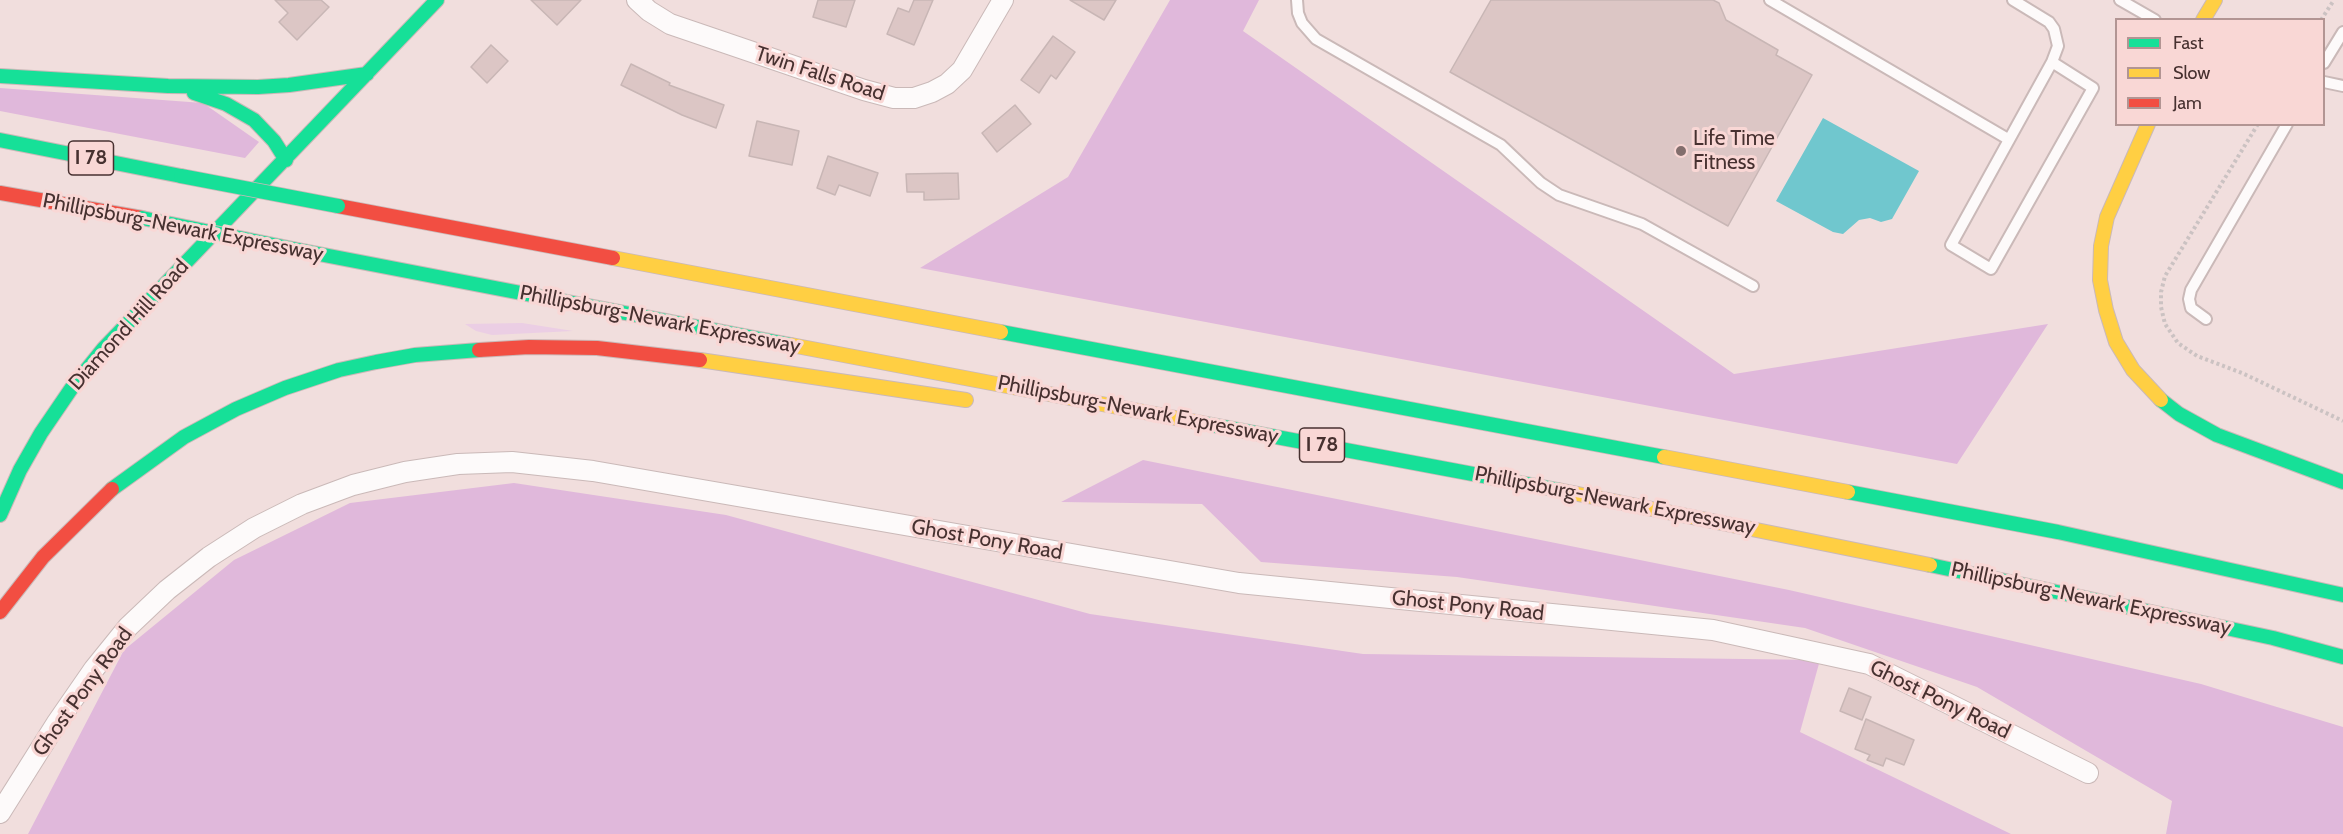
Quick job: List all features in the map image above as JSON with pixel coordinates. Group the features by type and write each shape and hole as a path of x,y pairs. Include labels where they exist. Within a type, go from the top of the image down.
{"main road":[{"name":"Diamond Hill Road","path":"0,515 20,470 41,433 87,369 175,272 286,160 437,0"},
{"path":"2204,18 2215,0"},
{"path":"0,75 168,86 289,85 368,74"},
{"path":"168,86 213,99 242,112 266,131 286,160"},
{"path":"2147,126 2107,218 2101,246 2100,280 2116,342 2133,370 2155,396 2179,414 2217,435 2343,482"},
{"name":"I 78","path":"0,140 2058,532 2343,595"},
{"name":"Phillipsburg-Newark Expressway","path":"0,192 1089,402 1458,470 1842,547 2262,636 2343,657"},
{"path":"0,612 43,557 105,495 127,477 184,437 236,409 285,388 339,370 415,356 469,351 530,347 597,348 715,362 975,401"},
{"path":"1009,401 1089,402"}],"street":[{"name":"Twin Falls Road","path":"636,0 670,24 864,90 894,98 914,98 940,88 962,70 1003,0"},
{"name":"Ghost Pony Road","path":"0,813 56,724 94,669 128,627 167,590 209,557 264,523 302,504 353,485 405,472 458,464 512,462 593,471 1239,583 1713,630 1869,664 2088,773"}],"lane":[{"path":"1297,0 1302,23 1316,39 1501,145 1541,183 1559,195 1642,224 1753,286"},
{"path":"1770,0 2008,140"},
{"path":"2013,0 2040,15 2054,29 2058,46 2052,62 1951,245 1991,268 2093,88 2052,62"},
{"path":"2120,0 2152,18"},
{"path":"2325,61 2343,32"},
{"path":"2325,82 2343,86"},
{"path":"2206,319 2192,308 2189,299 2191,290 2286,126"}],"path":[{"path":"2322,18 2334,0"},
{"path":"2257,126 2165,276 2161,292 2161,307 2165,324 2178,343 2197,356 2242,373 2343,421"}],"shaded area":[{"path":"1170,0 1259,0 1243,31 1734,374 2048,324 1957,464 920,268 1068,177"},
{"path":"0,88 203,103 259,142 245,158 0,111"},
{"path":"522,323 573,331 492,335 476,331 465,324"},
{"path":"1143,460 1789,590 2201,684 2343,727 2343,834 2166,834 2172,801 1977,687 1805,628 1457,577 1261,562 1202,504 1061,502"},
{"path":"514,483 726,515 1090,614 1363,654 1820,660 1800,732 2011,834 28,834 124,650 234,560 350,503"}],"water":[{"path":"1823,118 1919,171 1892,219 1881,222 1870,218 1859,220 1843,234 1833,232 1776,201"}],"building":[{"path":"275,0 321,0 329,7 297,40 279,22 288,13"},
{"path":"531,0 581,0 557,25"},
{"path":"818,0 855,0 846,27 813,17"},
{"path":"914,0 933,0 914,45 887,34 898,8 909,12"},
{"path":"1070,0 1116,0 1104,20"},
{"name":"Life Time Fitness","path":"1491,0 1713,0 1719,3 1726,20 1778,50 1776,55 1812,75 1728,226 1450,72"},
{"path":"1053,36 1075,52 1056,79 1051,75 1039,93 1021,80"},
{"path":"491,45 508,61 487,83 471,67"},
{"path":"631,64 670,83 669,85 724,105 716,128 682,115 621,85"},
{"path":"1015,105 1031,124 997,152 982,133"},
{"path":"757,121 799,131 792,165 749,156"},
{"path":"828,156 878,173 870,196 839,185 835,195 817,188"},
{"path":"958,173 959,199 924,200 924,192 907,192 906,174"},
{"path":"1849,688 1871,697 1862,720 1840,711"},
{"path":"1866,719 1914,740 1904,765 1886,758 1883,766 1867,760 1870,755 1855,749"}],"traffic: fast":[{"path":"0,515 20,470 41,433 71,389 104,348 437,0"},
{"path":"0,76 168,86 258,87 367,74"},
{"path":"194,93 226,104 254,120 274,141 286,160"},
{"path":"0,140 181,176"},
{"path":"181,176 338,206"},
{"path":"142,218 298,250"},
{"path":"298,250 791,345"},
{"path":"1001,332 1664,457"},
{"path":"112,489 184,437 236,409 285,388 339,370 376,362 415,355 479,350"},
{"path":"2161,400 2179,414 2217,435 2343,482"},
{"path":"1202,423 1558,490"},
{"path":"1848,492 2058,532 2343,595"},
{"path":"1930,565 2273,638 2343,657"}],"traffic: slow":[{"path":"2204,18 2215,0"},
{"path":"2147,126 2107,217 2101,246 2100,280 2116,342 2133,370 2161,400"},
{"path":"613,258 1001,332"},
{"path":"791,345 1202,423"},
{"path":"700,360 966,400"},
{"path":"1664,457 1848,492"},
{"path":"1558,490 1930,565"}],"traffic: jam":[{"path":"0,193 142,218"},
{"path":"338,206 613,258"},
{"path":"479,350 529,347 597,348 700,360"},
{"path":"0,612 43,557 112,489"}],"place":[{"name":"Life Time Fitness","path":"1681,151"}]}
